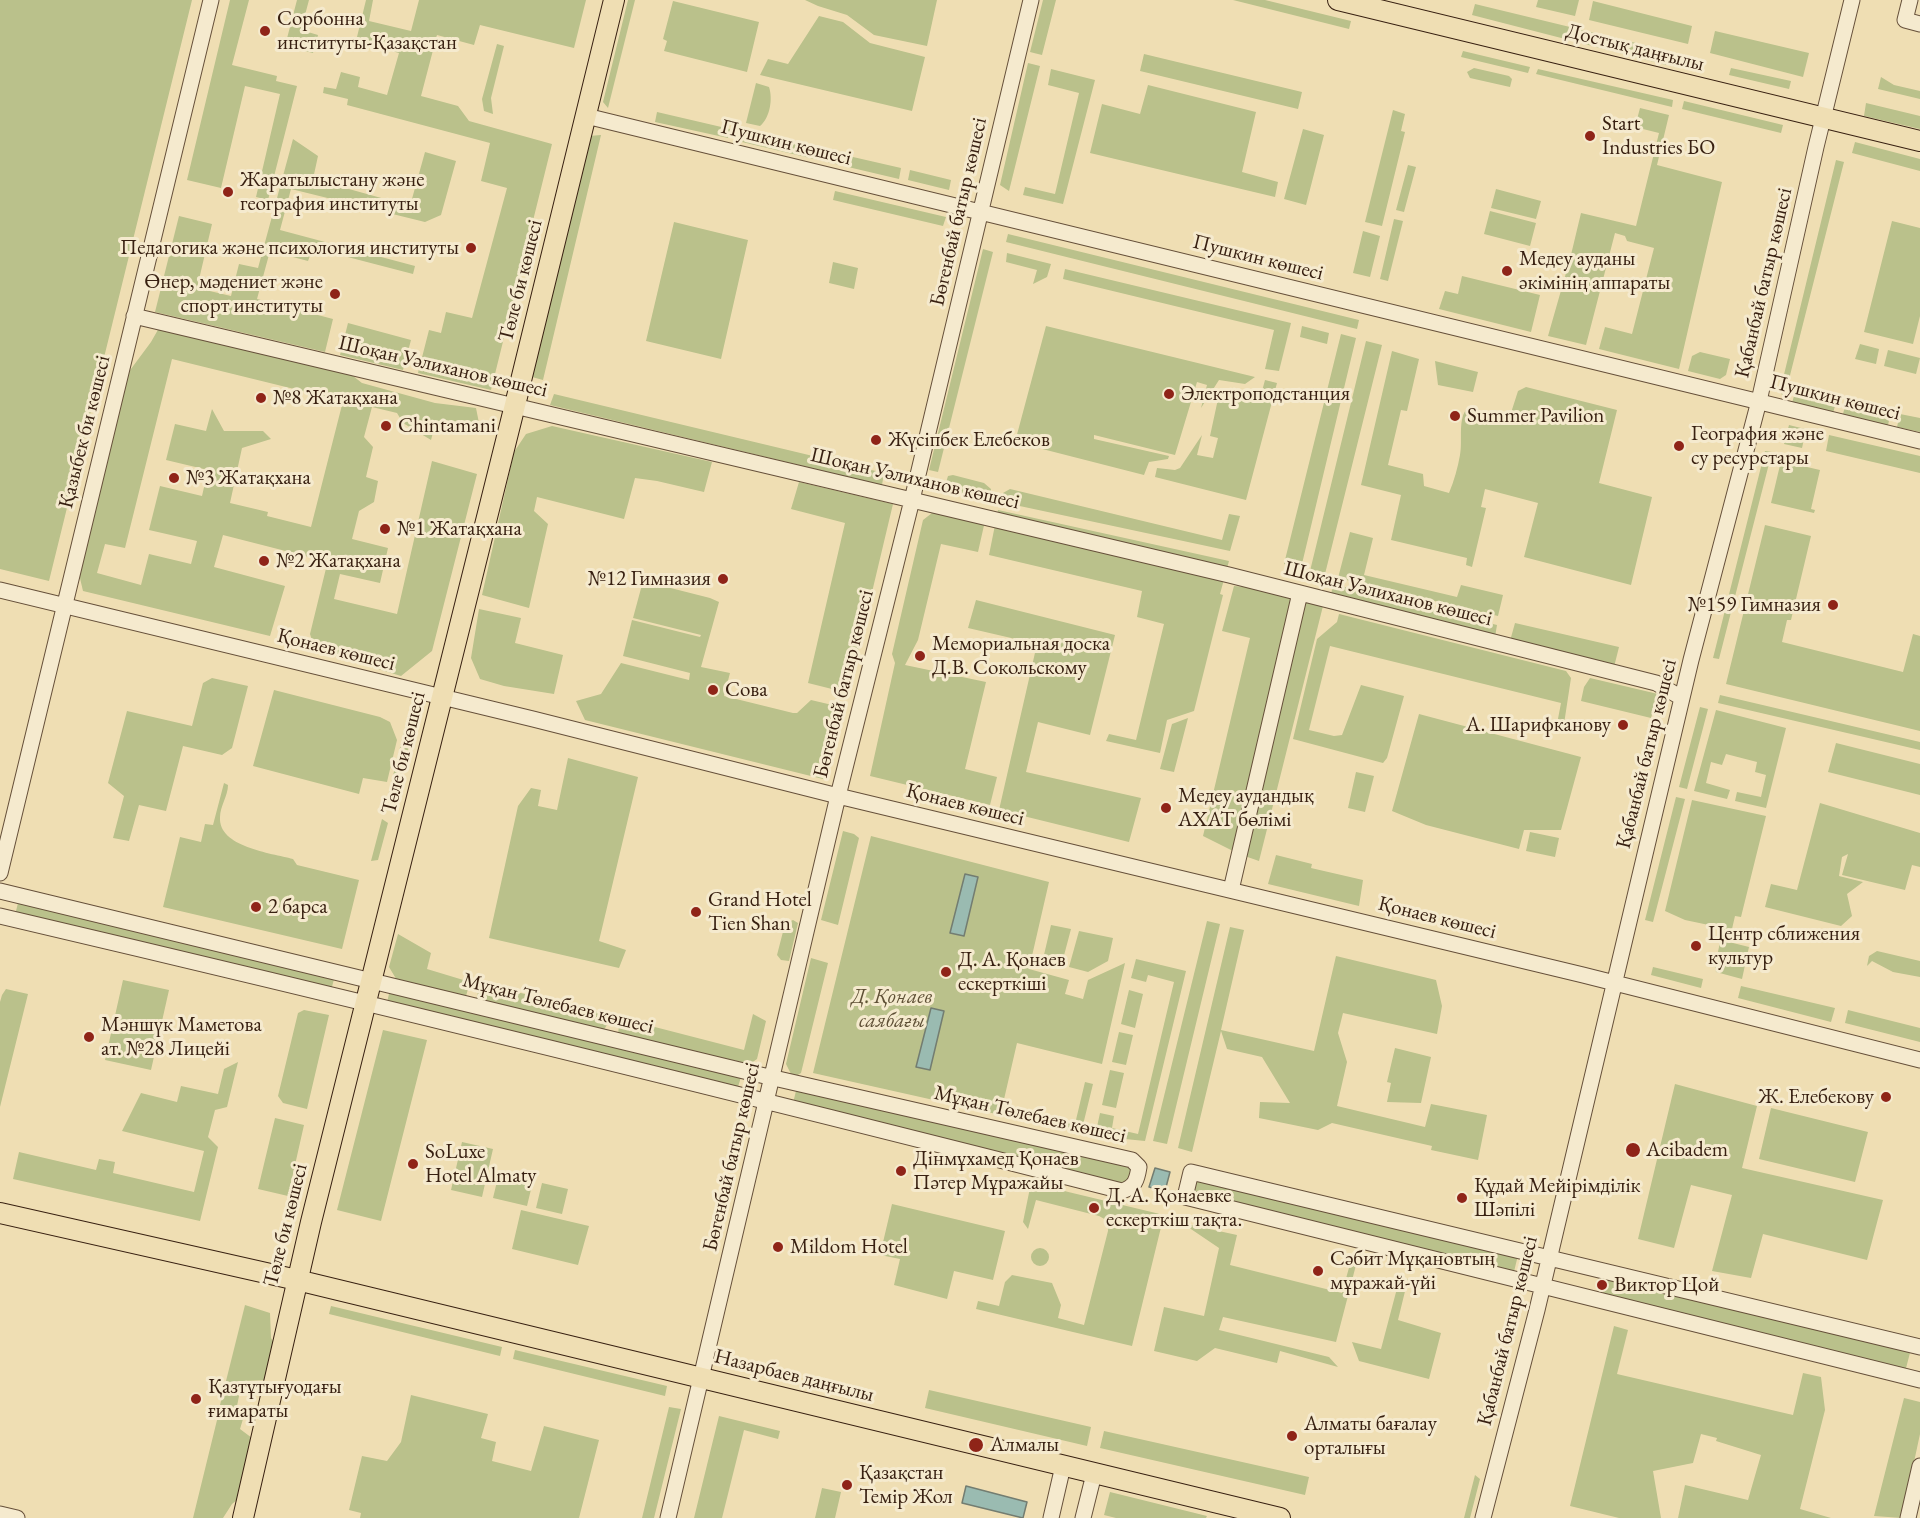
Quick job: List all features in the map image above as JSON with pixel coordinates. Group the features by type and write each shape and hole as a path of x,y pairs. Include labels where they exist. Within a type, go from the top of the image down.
{"main road":[{"name":"Төле би көшесі","path":"243,1518 297,1280 614,0"},
{"name":"Достық даңғылы","path":"1338,0 1920,141"},
{"name":"Назарбаев даңғылы","path":"0,1213 297,1280 1280,1518"}],"street":[{"name":"Қазыбек би көшесі","path":"0,873 211,0"},
{"name":"Бөгенбай батыр көшесі","path":"702,1379 838,796 912,500 1030,0"},
{"name":"Қабанбай батыр көшесі","path":"1483,1518 1542,1287 1682,698 1758,401 1852,0"},
{"path":"1910,0 1905,20 1920,24"},
{"name":"Пушкин көшесі","path":"586,116 1920,441"},
{"name":"Шоқан Уәлиханов көшесі","path":"135,316 1300,593 1656,684 1682,698"},
{"name":"Қонаев көшесі","path":"0,590 838,796 1615,982 1920,1060"},
{"path":"1231,890 1300,593"},
{"name":"Мұқан Төлебаев көшесі","path":"0,891 772,1078 1132,1160 1139,1167 1137,1181 1130,1189 1122,1191 767,1100 367,1002 0,916"},
{"path":"1920,1347 1191,1172 1185,1197 1920,1380"},
{"path":"668,1518 702,1379"},
{"path":"1051,1518 1063,1466"},
{"path":"1908,1518 1920,1466"},
{"path":"1083,1518 1094,1474"},
{"path":"0,1514 17,1518"}],"green space":[{"path":"0,0 192,0 49,581 0,569"},
{"path":"230,0 249,0 232,65 277,76 276,81 297,86 268,200 256,197 280,94 245,86 221,188 187,180"},
{"path":"297,0 309,0 301,30 318,35 313,53 285,46"},
{"path":"366,0 373,0 369,21 411,31 419,0 586,0 574,48 480,25 474,45 437,35 421,96 458,106 469,121 552,144 491,390 418,373 429,330 441,333 446,312 472,318 507,188 481,181 490,143 347,105 348,99 323,93 324,87 336,89 341,72 360,77 358,87 387,95 399,53 356,41"},
{"path":"628,0 635,0 608,108 603,102"},
{"path":"805,0 937,0 927,46 874,35 847,15"},
{"path":"1043,0 1056,0 1042,55 1030,52"},
{"path":"1233,0 1265,0 1351,21 1349,29"},
{"path":"1538,0 1579,0 1575,16 1536,7"},
{"path":"673,1 759,22 747,72 664,51 667,41 663,39"},
{"path":"1593,1 1692,26 1688,44 1589,20"},
{"path":"1475,4 1669,51 1666,65 1472,15"},
{"path":"819,16 843,22 870,43 925,57 912,111 760,75 768,59 788,64"},
{"path":"1715,31 1809,53 1803,77 1710,53"},
{"path":"497,44 504,46 491,98 493,114 484,111 482,99"},
{"path":"1463,51 1530,67 1528,73 1461,57"},
{"path":"1144,54 1302,92 1298,109 1140,71"},
{"path":"1028,63 1040,66 1009,191 1000,185"},
{"path":"1474,68 1509,76 1512,79 1510,87 1470,78 1467,72"},
{"path":"1731,68 1791,81 1789,89 1729,75"},
{"path":"1051,69 1095,80 1063,204 1023,195 1025,187 1055,194 1079,93 1048,85"},
{"path":"1538,69 1673,100 1672,107 1536,74"},
{"path":"1881,77 1894,85 1920,91 1920,99 1878,89"},
{"path":"756,83 769,87 771,97 770,108 760,126 746,123"},
{"path":"1148,85 1256,112 1242,172 1278,182 1275,197 1090,153 1102,104 1140,114"},
{"path":"1684,101 1783,125 1781,133 1682,109"},
{"path":"1866,103 1920,116 1920,129 1864,116"},
{"path":"1640,108 1669,115 1657,165 1722,182 1679,369 1599,349 1605,327 1632,334 1654,248 1627,241 1625,236 1615,233 1586,345 1548,336 1581,213 1636,226 1659,133 1635,127"},
{"path":"1393,110 1405,114 1401,131 1405,132 1382,226 1365,222"},
{"path":"657,112 730,129 728,138 655,122"},
{"path":"1303,129 1324,135 1306,205 1284,199"},
{"path":"744,132 901,168 899,179 742,142"},
{"path":"601,135 543,380 532,377 589,136"},
{"path":"293,139 318,156 313,179 410,206 425,152 456,161 441,215 425,222 291,189 280,230 415,266 413,274 313,248 308,261 270,251 257,299 333,319 325,352 155,312 179,216 212,224 197,288 231,296 239,264 258,268"},
{"path":"1855,142 1920,159 1920,171 1852,153"},
{"path":"1836,160 1844,162 1784,399 1780,391"},
{"path":"1408,165 1416,167 1404,212 1396,210"},
{"path":"910,170 951,180 949,190 908,180"},
{"path":"1496,189 1541,201 1536,219 1491,208"},
{"path":"835,191 946,217 943,226 833,200"},
{"path":"1490,211 1536,223 1530,246 1484,234"},
{"path":"1394,219 1403,221 1388,281 1380,279"},
{"path":"1892,221 1920,228 1920,316 1913,344 1864,332"},
{"path":"674,222 748,240 721,359 646,341"},
{"path":"1363,231 1380,236 1370,277 1353,273"},
{"path":"1008,234 1359,320 1357,329 1006,242"},
{"path":"983,249 993,252 938,472 929,470"},
{"path":"1007,253 1051,264 1047,277 1033,284 1037,270 1006,262"},
{"path":"833,262 858,268 854,289 829,283"},
{"path":"1065,269 1291,323 1279,371 1265,369 1274,330 1063,279"},
{"path":"1462,276 1540,295 1531,332 1439,309 1445,291 1458,294"},
{"path":"348,323 411,340 403,370 340,355"},
{"path":"1046,326 1255,377 1245,384 1219,380 1201,408 1207,385 1197,382 1175,455 1094,435 1094,439 1169,456 1168,459 1149,462 1144,475 1015,442"},
{"path":"1302,326 1329,333 1327,344 1300,337"},
{"path":"159,328 353,376 362,383 435,403 476,408 479,423 472,435 435,425 431,440 403,423 397,413 372,407 364,437 373,447 366,477 378,481 374,502 359,511 352,539 388,548 380,583 340,574 334,599 397,614 432,461 477,474 432,651 401,676 315,650 310,634 330,552 313,558 223,535 214,567 285,586 270,636 83,591 79,574 128,373","holes":["172,359 343,401 311,527 267,516 268,512 230,503 242,448 271,439 263,431 224,431 212,409 206,431 175,424 166,460 208,470 202,496 160,486 149,530 197,541 191,564 149,554 141,585 97,573 105,544 125,548"]},
{"path":"1341,334 1356,338 1301,568 1284,564"},
{"path":"1366,341 1382,345 1325,574 1310,571"},
{"path":"1860,344 1879,349 1876,364 1855,359"},
{"path":"1888,350 1920,358 1916,374 1884,366"},
{"path":"1392,351 1419,359 1407,411 1401,410 1388,465 1423,474 1424,486 1449,493 1460,455 1461,424 1468,407 1509,419 1518,391 1526,387 1617,410 1599,483 1652,497 1631,585 1524,557 1538,503 1485,489 1481,507 1486,508 1472,567 1466,565 1467,558 1391,540 1401,495 1361,485"},
{"path":"1700,352 1730,359 1726,375 1720,379 1688,371 1692,356"},
{"path":"1435,361 1478,372 1473,392 1438,385"},
{"path":"1265,380 1277,383 1246,500 1155,477 1157,468 1175,470 1180,468 1202,435 1197,455 1213,458 1218,438 1210,436 1218,399 1225,392 1254,398 1262,391"},
{"path":"1796,389 1837,399 1833,413 1792,403"},
{"path":"554,394 884,473 882,485 550,405"},
{"path":"1846,402 1891,412 1888,425 1843,414"},
{"path":"1900,414 1920,418 1920,432 1897,427"},
{"path":"1789,425 1817,432 1815,441 1804,439 1802,448 1784,444"},
{"path":"552,426 712,462 704,492 635,478 624,519 537,497 534,511 548,524 529,608 482,595 514,452 526,434"},
{"path":"1829,435 1920,456 1920,473 1826,451"},
{"path":"1765,451 1772,452 1719,659 1713,658"},
{"path":"1781,461 1820,470 1811,509 1815,510 1814,513 1771,503"},
{"path":"953,475 984,483 991,489 990,500 944,489 948,476"},
{"path":"799,482 893,504 848,693 808,683 845,523 791,509"},
{"path":"1010,489 1222,540 1229,514 1240,516 1230,551 1001,502 1003,493"},
{"path":"998,510 1229,561 1220,594 1223,595 1194,711 1167,720 1160,753 1106,741 1109,734 1136,740 1164,624 1137,617 1142,591 989,555"},
{"path":"932,513 985,521 978,552 941,544 918,640 905,665 986,682 965,769 997,777 990,805 870,776 895,663 892,654 923,520"},
{"path":"1765,525 1811,536 1791,620 1787,620 1782,642 1903,672 1913,634 1920,636 1920,731 1726,684"},
{"path":"1350,532 1373,538 1364,575 1457,597 1461,585 1503,595 1498,616 1338,578"},
{"path":"643,581 719,602 701,667 730,673 724,696 793,713 797,713 811,700 845,708 827,780 585,720 576,701 601,694 621,663 689,680 690,673 623,656 632,620 700,637 701,635 633,618"},
{"path":"1333,584 1497,625 1495,637 1331,595"},
{"path":"1234,586 1323,606 1259,861 1203,836 1250,638 1222,631"},
{"path":"976,600 1115,635 1090,735 1038,722 1026,772 1141,798 1129,842 999,810 1037,644 968,628"},
{"path":"479,609 521,618 515,643 563,655 554,694 504,686 480,679 471,658"},
{"path":"1339,614 1566,671 1571,678 1564,724 1557,724 1561,703 1330,646 1309,730 1334,736 1342,735 1361,685 1404,696 1387,758 1383,763 1293,739 1317,639 1337,622"},
{"path":"1515,623 1619,647 1614,667 1510,641"},
{"path":"212,678 248,686 232,748 222,755 183,746 166,811 139,805 129,841 113,838 124,796 108,783 127,711 192,726 203,683"},
{"path":"1590,678 1658,694 1651,718 1581,701 1584,687"},
{"path":"274,690 380,717 390,722 397,740 387,782 363,778 359,794 253,766"},
{"path":"1720,695 1920,742 1920,750 1718,703"},
{"path":"1700,707 1708,709 1687,789 1679,787"},
{"path":"1716,710 1786,728 1766,808 1735,801 1737,792 1761,797 1766,775 1755,772 1757,762 1726,754 1722,765 1711,762 1706,783 1730,790 1727,799 1694,791"},
{"path":"1419,714 1581,757 1561,830 1524,830 1519,849 1426,825 1392,811"},
{"path":"1188,718 1174,772 1160,769 1172,724"},
{"path":"406,723 414,728 396,796 387,800"},
{"path":"1836,743 1920,764 1920,795 1828,772"},
{"path":"568,758 638,777 599,941 626,950 619,968 489,938 518,806 531,788 541,790 538,806 557,810"},
{"path":"1356,772 1374,776 1365,812 1348,808"},
{"path":"224,783 228,785 220,813 222,827 227,835 236,842 293,859 297,865 359,880 342,949 163,907 180,837 201,842 205,824 213,825"},
{"path":"1676,797 1685,799 1653,922 1645,920"},
{"path":"1692,800 1766,816 1741,917 1735,916 1729,942 1749,947 1742,979 1716,972 1715,966 1723,928 1685,920 1665,911"},
{"path":"1820,803 1920,833 1920,867 1912,865 1905,890 1842,875 1848,854 1842,857 1839,876 1863,882 1847,894 1852,916 1841,926 1765,907 1771,884 1797,890"},
{"path":"382,819 388,823 378,860 371,861"},
{"path":"843,831 859,838 838,925 821,920"},
{"path":"1530,832 1559,838 1555,857 1526,851"},
{"name":"Д. Қонаев саябағы","path":"871,836 1049,882 1029,969 1069,980 1065,994 1083,999 1088,980 1125,963 1102,1064 1017,1043 1002,1108 1075,1124 1085,1082 1093,1084 1081,1133 813,1073"},
{"path":"1276,855 1312,864 1311,868 1363,880 1359,906 1268,884"},
{"path":"20,895 336,972 330,994 14,919"},
{"path":"793,920 798,923 789,961 781,960 777,955 785,924"},
{"path":"1207,921 1220,924 1167,1144 1153,1141"},
{"path":"1051,925 1071,929 1062,963 1043,959"},
{"path":"1230,927 1244,930 1221,1030 1314,1051 1336,956 1436,980 1442,1006 1437,1034 1343,1013 1338,1033 1347,1062 1337,1106 1425,1127 1431,1104 1487,1115 1478,1160 1431,1150 1432,1146 1332,1123 1318,1130 1259,1118 1260,1102 1290,1103 1262,1057 1227,1049 1221,1031 1192,1152 1178,1148"},
{"path":"1079,931 1113,938 1108,961 1088,972 1069,967"},
{"path":"398,934 431,953 427,969 470,982 464,1003 743,1071 736,1093 386,1007 391,985 398,982 389,967"},
{"path":"1877,951 1920,961 1920,977 1893,972 1872,961 1867,966 1869,956"},
{"path":"811,958 828,963 801,1073 793,1078 786,1064"},
{"path":"1136,959 1186,971 1145,1141 1095,1136 1100,1113 1114,1116 1112,1128 1138,1134 1174,982 1148,975 1146,982 1131,978"},
{"path":"1653,967 1703,979 1701,988 1651,975"},
{"path":"123,980 169,990 151,1070 105,1060"},
{"path":"480,983 607,1014 609,1022 603,1031 476,1001"},
{"path":"1741,986 1835,1008 1831,1022 1738,998"},
{"path":"6,989 28,994 0,1107 0,1002"},
{"path":"1129,990 1143,994 1135,1028 1121,1024"},
{"path":"304,1010 329,1015 307,1109 283,1103 278,1096 298,1013"},
{"path":"1848,1010 1920,1028 1920,1042 1845,1023"},
{"path":"753,1014 766,1021 757,1059 750,1064 618,1034 620,1018 744,1050"},
{"path":"383,1030 427,1040 381,1221 337,1210"},
{"path":"1119,1032 1133,1035 1126,1065 1112,1062"},
{"path":"1395,1048 1431,1057 1421,1103 1387,1102 1391,1083 1387,1082"},
{"path":"238,1062 227,1107 215,1110 208,1137 218,1147 200,1221 13,1179 19,1152 96,1170 99,1159 115,1162 113,1173 194,1192 204,1151 122,1131 141,1093 177,1102 181,1086 218,1094 224,1069"},
{"path":"1110,1070 1124,1073 1116,1108 1102,1105"},
{"path":"1675,1084 1757,1106 1742,1168 1883,1200 1867,1260 1763,1234 1751,1278 1712,1271 1732,1195 1691,1185 1674,1248 1638,1239"},
{"path":"797,1087 1134,1167 1131,1181 1122,1185 793,1103"},
{"path":"1771,1108 1868,1132 1855,1182 1759,1159"},
{"path":"275,1118 304,1125 288,1196 258,1189"},
{"path":"462,1142 493,1149 482,1197 451,1190"},
{"path":"499,1173 533,1181 527,1206 493,1198"},
{"path":"1198,1174 1519,1251 1512,1280 1191,1199"},
{"path":"542,1183 568,1189 562,1214 536,1208"},
{"path":"1031,1183 1164,1215 1132,1346 976,1309 978,1301 999,1306 1005,1282 1012,1275 1052,1283 1061,1305 1058,1318 1084,1325 1108,1231 1108,1221 1099,1216 1036,1200 1028,1229 1023,1222"},
{"path":"892,1204 1005,1231 993,1280 954,1271 947,1299 894,1285 900,1259 880,1255"},
{"path":"521,1210 589,1226 578,1265 512,1249"},
{"path":"1182,1223 1237,1235 1230,1265 1342,1293 1350,1264 1356,1265 1336,1342 1223,1317 1219,1330 1329,1357 1338,1367 1280,1351 1277,1363 1215,1348 1197,1361 1154,1351 1164,1307 1204,1316 1219,1248"},
{"path":"1036,1248 1044,1248 1049,1253 1047,1264 1036,1266 1031,1261 1031,1253"},
{"path":"1609,1272 1912,1345 1904,1376 1600,1301"},
{"path":"1400,1277 1408,1279 1398,1320 1441,1333 1429,1379 1359,1361 1352,1342 1381,1349"},
{"path":"245,1305 270,1313 271,1338 277,1348 268,1380 242,1381 236,1411 220,1405"},
{"path":"331,1306 502,1347 500,1356 329,1314"},
{"path":"1614,1326 1628,1330 1617,1374 1793,1415 1803,1373 1821,1377 1825,1410 1800,1509 1831,1518 1678,1518 1685,1485 1748,1500 1761,1455 1701,1434 1693,1463 1653,1471 1661,1518 1619,1518 1570,1506"},
{"path":"515,1350 667,1386 665,1396 513,1359"},
{"path":"929,1390 1091,1427 1087,1446 925,1408"},
{"path":"411,1395 488,1414 481,1438 496,1442 492,1461 531,1471 544,1426 599,1440 579,1518 360,1518 361,1513 349,1510 362,1456 387,1461 401,1442"},
{"path":"1904,1398 1920,1402 1920,1434 1902,1518 1874,1516"},
{"path":"669,1407 681,1409 654,1518 642,1518"},
{"path":"218,1416 243,1419 240,1429 252,1438 237,1500 223,1518 193,1518"},
{"path":"719,1416 780,1431 778,1439 744,1430 722,1518 694,1518"},
{"path":"1104,1431 1309,1477 1305,1495 1100,1448"},
{"path":"1475,1475 1480,1479 1470,1518 1464,1518"},
{"path":"822,1488 841,1492 835,1518 815,1518"},
{"path":"1110,1492 1207,1516 1206,1518 1116,1518 1104,1515"}],"water":[{"path":"965,874 978,877 964,936 950,933"},
{"path":"931,1008 944,1011 930,1070 916,1067"},
{"path":"1155,1168 1170,1172 1165,1191 1149,1187"},
{"path":"966,1486 1027,1502 1023,1518 962,1503"}],"place":[{"name":"Сорбонна институты-Қазақстан","path":"265,31"},
{"name":"Start Industries БО","path":"1590,136"},
{"name":"Жаратылыстану және география институты","path":"228,192"},
{"name":"Педагогика және психология институты","path":"471,248"},
{"name":"Медеу ауданы әкімінің аппараты","path":"1507,271"},
{"name":"Өнер, мәдениет және спорт институты","path":"335,294"},
{"name":"Электроподстанция","path":"1169,394"},
{"name":"№8 Жатақхана","path":"261,398"},
{"name":"Summer Pavilion","path":"1455,416"},
{"name":"Chintamani","path":"386,426"},
{"name":"Жүсіпбек Елебеков","path":"876,440"},
{"name":"География және су ресурстары","path":"1679,446"},
{"name":"№3 Жатақхана","path":"174,478"},
{"name":"№1 Жатақхана","path":"385,529"},
{"name":"№2 Жатақхана","path":"264,561"},
{"name":"№12 Гимназия","path":"723,579"},
{"name":"№159 Гимназия","path":"1833,605"},
{"name":"Мемориальная доска Д.В. Сокольскому","path":"920,656"},
{"name":"Сова","path":"713,690"},
{"name":"А. Шарифканову","path":"1623,725"},
{"name":"Медеу аудандық АХАТ бөлімі","path":"1166,808"},
{"name":"2 барса","path":"256,907"},
{"name":"Grand Hotel Tien Shan","path":"696,912"},
{"name":"Центр сближения культур","path":"1696,946"},
{"name":"Д. А. Қонаев ескерткіші","path":"946,972"},
{"name":"Мәншүк Маметова ат. №28 Лицейі","path":"89,1037"},
{"name":"Ж. Елебекову","path":"1886,1097"},
{"name":"Acibadem","path":"1633,1150"},
{"name":"SoLuxe Hotel Almaty","path":"413,1164"},
{"name":"Дінмұхамед Қонаев Пәтер Мұражайы","path":"901,1171"},
{"name":"Құдай Мейірімділік Шәпілі","path":"1462,1198"},
{"name":"Д. А. Қонаевке ескерткіш тақта.","path":"1094,1208"},
{"name":"Mildom Hotel","path":"778,1247"},
{"name":"Сәбит Мұқановтың мұражай-үйі","path":"1318,1271"},
{"name":"Виктор Цой","path":"1602,1285"},
{"name":"Қазтұтығуодағы ғимараты","path":"196,1399"},
{"name":"Алматы бағалау орталығы","path":"1292,1436"},
{"name":"Алмалы","path":"976,1445"},
{"name":"Қазақстан Темір Жол","path":"847,1485"}]}
